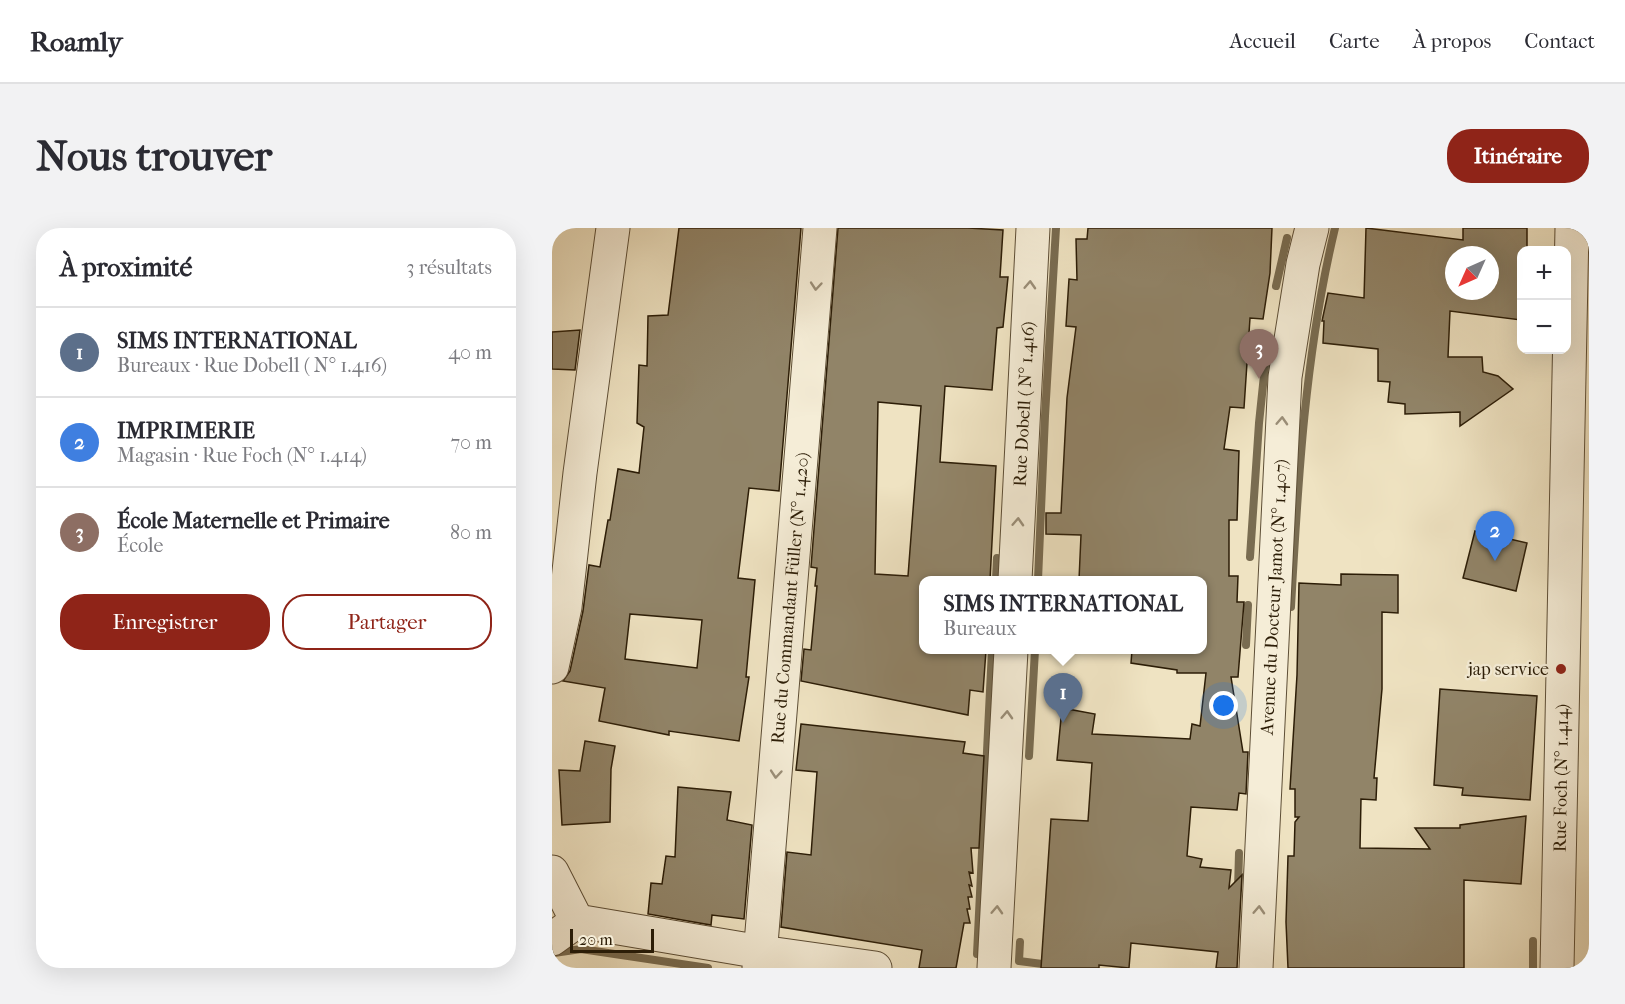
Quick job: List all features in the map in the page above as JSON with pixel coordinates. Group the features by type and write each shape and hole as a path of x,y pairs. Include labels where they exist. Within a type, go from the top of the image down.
{"street":[{"path":"552,667 565,607 580,473 613,228"},
{"name":"Rue du Commandant Füller (N° 1.420)","path":"760,960 820,228"},
{"name":"Rue Dobell ( N° 1.416)","path":"1014,576 1033,228"},
{"name":"Avenue du Docteur Jamot (N° 1.407)","path":"1256,968 1285,377 1303,264 1312,228"},
{"name":"Rue Foch (N° 1.414)","path":"1557,968 1572,228"},
{"path":"994,968 1011,654"},
{"path":"552,872 564,930 760,960 875,968"}],"building":[{"path":"679,228 801,228 779,491 749,488 738,578 755,580 746,677 749,677 739,741 669,731 669,735 599,721 605,688 563,681 570,671 583,611 589,565 600,567 618,469 639,473 644,427 637,423 639,365 647,366 648,316 668,315","holes":["630,614 702,620 697,668 625,659"]},
{"path":"838,228 1003,230 1000,277 1008,277 1003,327 997,328 992,390 945,386 940,462 996,466 990,576 919,576 919,654 986,654 983,692 970,690 968,715 801,681 804,649 811,650 817,568 811,567","holes":["878,402 921,406 908,576 875,574"]},
{"path":"1088,228 1272,228 1270,273 1263,319 1250,318 1244,408 1230,407 1224,449 1239,451 1237,520 1229,520 1229,576 1238,576 1237,602 1244,602 1238,677 1231,677 1243,752 1248,752 1246,794 1239,793 1237,810 1191,807 1187,856 1202,859 1200,867 1231,870 1229,888 1242,875 1237,968 1216,968 1218,952 1131,943 1129,968 1099,965 1099,968 1041,968 1051,819 1088,821 1092,763 1057,760 1062,708 1095,714 1092,734 1190,739 1192,724 1200,726 1206,673 1177,673 1177,670 1131,663 1132,654 1207,654 1207,576 1079,576 1081,535 1046,534 1046,513 1061,513 1067,398 1076,327 1066,326 1069,279 1077,280 1076,239 1087,239"},
{"path":"1366,228 1463,240 1463,228 1527,228 1527,246 1517,246 1517,319 1450,311 1448,357 1482,357 1483,372 1498,376 1513,389 1460,426 1460,412 1405,414 1405,404 1388,402 1390,382 1378,381 1378,349 1323,343 1324,321 1322,321 1328,293 1364,298"},
{"path":"580,330 575,370 552,369 552,332"},
{"path":"1475,531 1527,543 1516,591 1463,578"},
{"path":"1341,574 1398,575 1398,613 1382,612 1382,689 1374,778 1377,778 1376,800 1361,799 1360,848 1430,849 1415,828 1460,828 1460,825 1526,816 1521,884 1464,880 1464,968 1288,968 1286,922 1288,856 1294,856 1295,822 1299,817 1295,817 1295,789 1290,789 1297,675 1299,583 1341,585"},
{"path":"1440,689 1537,696 1530,800 1462,795 1463,788 1434,785"},
{"path":"801,724 965,742 963,753 984,756 979,848 971,848 973,873 969,872 972,886 969,885 972,897 968,897 970,909 967,909 970,923 964,923 956,968 919,968 922,950 781,927 787,852 811,855 817,772 796,770"},
{"path":"585,741 615,746 611,769 610,822 562,825 559,770 580,771"},
{"path":"678,787 731,792 727,820 752,825 744,919 712,915 711,925 648,914 651,883 662,884 666,856 675,857"}],"waterway":[{"path":"1038,576 1056,228"},
{"path":"1291,607 1304,417 1316,322 1335,228"},
{"path":"1276,286 1287,238"},
{"path":"1250,557 1259,423 1268,337"},
{"path":"996,576 997,558"},
{"path":"1246,645 1248,605"},
{"path":"977,954 992,654"},
{"path":"1029,756 1035,654"},
{"path":"1238,889 1239,853"},
{"path":"1533,941 1533,968"},
{"path":"1020,942 1019,961 1050,965"},
{"path":"554,953 581,949 708,968"}],"place":[{"name":"École Maternelle et Primaire","path":"1259,379"},
{"name":"IMPRIMERIE","path":"1495,561"},
{"name":"jap service","path":"1561,669"},
{"name":"SIMS INTERNATIONAL","path":"1063,723"}]}
